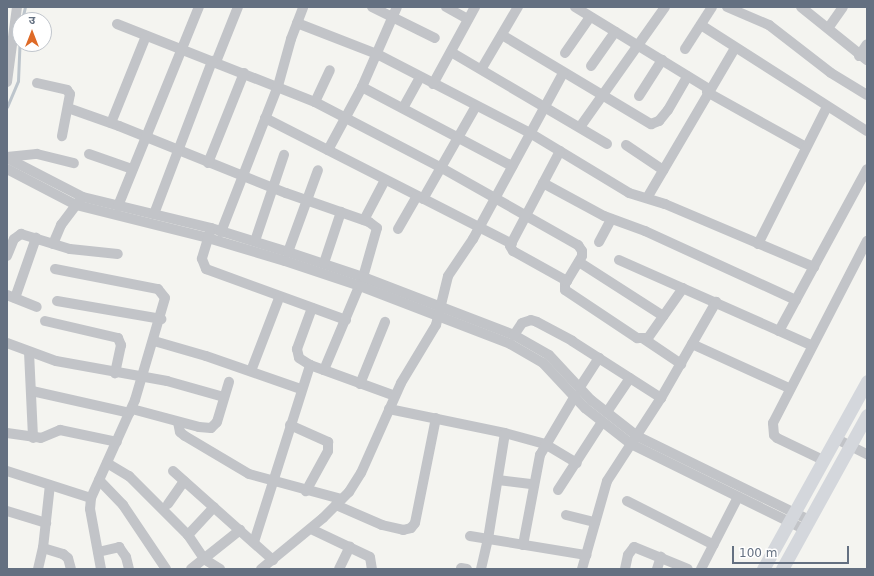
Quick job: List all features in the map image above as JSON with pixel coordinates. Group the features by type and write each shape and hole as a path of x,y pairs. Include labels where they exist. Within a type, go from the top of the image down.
{"main road":[{"path":"763,569 867,380"},
{"path":"782,569 867,415"}],"street":[{"path":"7,82 10,45 17,7"},
{"path":"118,206 181,48 199,7"},
{"path":"154,214 177,150 238,7"},
{"path":"372,7 435,38"},
{"path":"328,150 362,87 397,7"},
{"path":"446,7 468,20"},
{"path":"433,84 475,7"},
{"path":"482,68 518,7"},
{"path":"575,7 639,45 688,76 708,91 806,147"},
{"path":"580,127 665,7"},
{"path":"685,49 712,7"},
{"path":"727,7 770,25 831,73 867,96"},
{"path":"801,7 828,26 863,58 867,44"},
{"path":"828,26 843,7"},
{"path":"299,8 297,23 278,86 242,176 202,259 206,269 279,298 346,320"},
{"path":"565,53 590,17"},
{"path":"297,23 377,54 530,133 618,187 814,267"},
{"path":"118,24 278,86 315,102 440,167 524,216 578,245 582,251 579,262 564,287 568,293 637,338 644,340 681,364"},
{"path":"701,26 867,131"},
{"path":"591,66 615,32"},
{"path":"502,35 645,122 655,124 668,110 688,76"},
{"path":"111,123 146,36"},
{"path":"647,198 708,91 735,48"},
{"path":"451,52 482,68 607,144"},
{"path":"639,96 662,60"},
{"path":"315,102 330,70"},
{"path":"208,163 244,73"},
{"path":"261,569 311,529 339,502 362,473 395,396 432,332 448,276 479,228 563,73"},
{"path":"403,108 420,77"},
{"path":"37,83 69,92 68,108 62,136"},
{"path":"362,87 512,166"},
{"path":"398,229 440,167 476,106"},
{"path":"758,244 827,107"},
{"path":"68,108 111,123 272,188 374,224 378,232 362,281 324,370"},
{"path":"265,118 479,228 512,243"},
{"path":"626,145 663,170"},
{"path":"560,152 524,216 510,246 513,251 567,281"},
{"path":"7,157 37,154 74,163"},
{"path":"89,154 132,169"},
{"path":"255,242 284,155"},
{"path":"7,157 80,201 118,206 154,214 362,281 438,311 510,344 532,356 554,372 577,392 607,412 634,440 807,524"},
{"path":"7,169 80,201 255,242 324,263 362,281"},
{"path":"779,331 867,169"},
{"path":"288,252 318,170"},
{"path":"364,220 385,180"},
{"path":"543,183 612,219 645,231 796,300"},
{"path":"53,244 61,225 80,201"},
{"path":"324,263 341,212"},
{"path":"599,242 612,219"},
{"path":"7,256 17,235 26,234 70,249 118,254"},
{"path":"36,238 11,296 37,307"},
{"path":"823,460 774,435 773,423 789,388 867,241"},
{"path":"619,260 716,302 811,346"},
{"path":"579,262 663,316"},
{"path":"55,269 158,289 165,298 161,319 131,411 91,498 90,510 101,569"},
{"path":"644,340 683,288"},
{"path":"251,371 279,298"},
{"path":"57,301 161,319"},
{"path":"582,569 607,481 681,364 716,302"},
{"path":"312,308 297,350 299,358 310,365 395,396"},
{"path":"438,311 514,335 549,355 602,422 738,497 792,517"},
{"path":"514,335 522,323 530,320 599,358 660,398"},
{"path":"45,321 118,338 121,345 115,373"},
{"path":"360,384 385,322"},
{"path":"154,341 251,371 302,389"},
{"path":"7,343 56,361 180,384 224,397"},
{"path":"692,344 789,388"},
{"path":"29,352 33,438"},
{"path":"523,545 533,484 545,444 599,358"},
{"path":"254,542 310,365"},
{"path":"607,412 630,378"},
{"path":"32,391 131,411 206,429 215,426 229,382"},
{"path":"389,409 505,433 545,444 577,463"},
{"path":"178,422 180,432 185,436 249,474 339,502 382,525 403,530 411,528 415,523 436,418"},
{"path":"558,490 577,463 602,422"},
{"path":"290,425 328,442 328,451 306,491"},
{"path":"7,433 33,438 47,437 60,430 118,442"},
{"path":"481,569 488,539 505,433"},
{"path":"834,438 867,454"},
{"path":"107,464 129,476 188,535 204,559 220,569"},
{"path":"7,471 91,498"},
{"path":"173,471 273,560"},
{"path":"99,480 124,505 166,569"},
{"path":"498,480 533,484"},
{"path":"168,504 184,481"},
{"path":"38,569 43,548 50,485"},
{"path":"701,569 738,497"},
{"path":"627,501 714,545"},
{"path":"188,535 214,507"},
{"path":"7,512 46,523"},
{"path":"566,515 595,522"},
{"path":"311,529 350,546 370,557 372,569"},
{"path":"191,569 240,530"},
{"path":"470,536 586,555"},
{"path":"339,569 350,546"},
{"path":"625,569 628,555 634,547 688,569"},
{"path":"43,548 63,554 68,558 71,569"},
{"path":"98,552 119,548 126,557 129,569"},
{"path":"657,569 661,557"}],"waterway":[{"path":"24,12 25,7"},
{"path":"7,107 18,81 19,52"}]}
